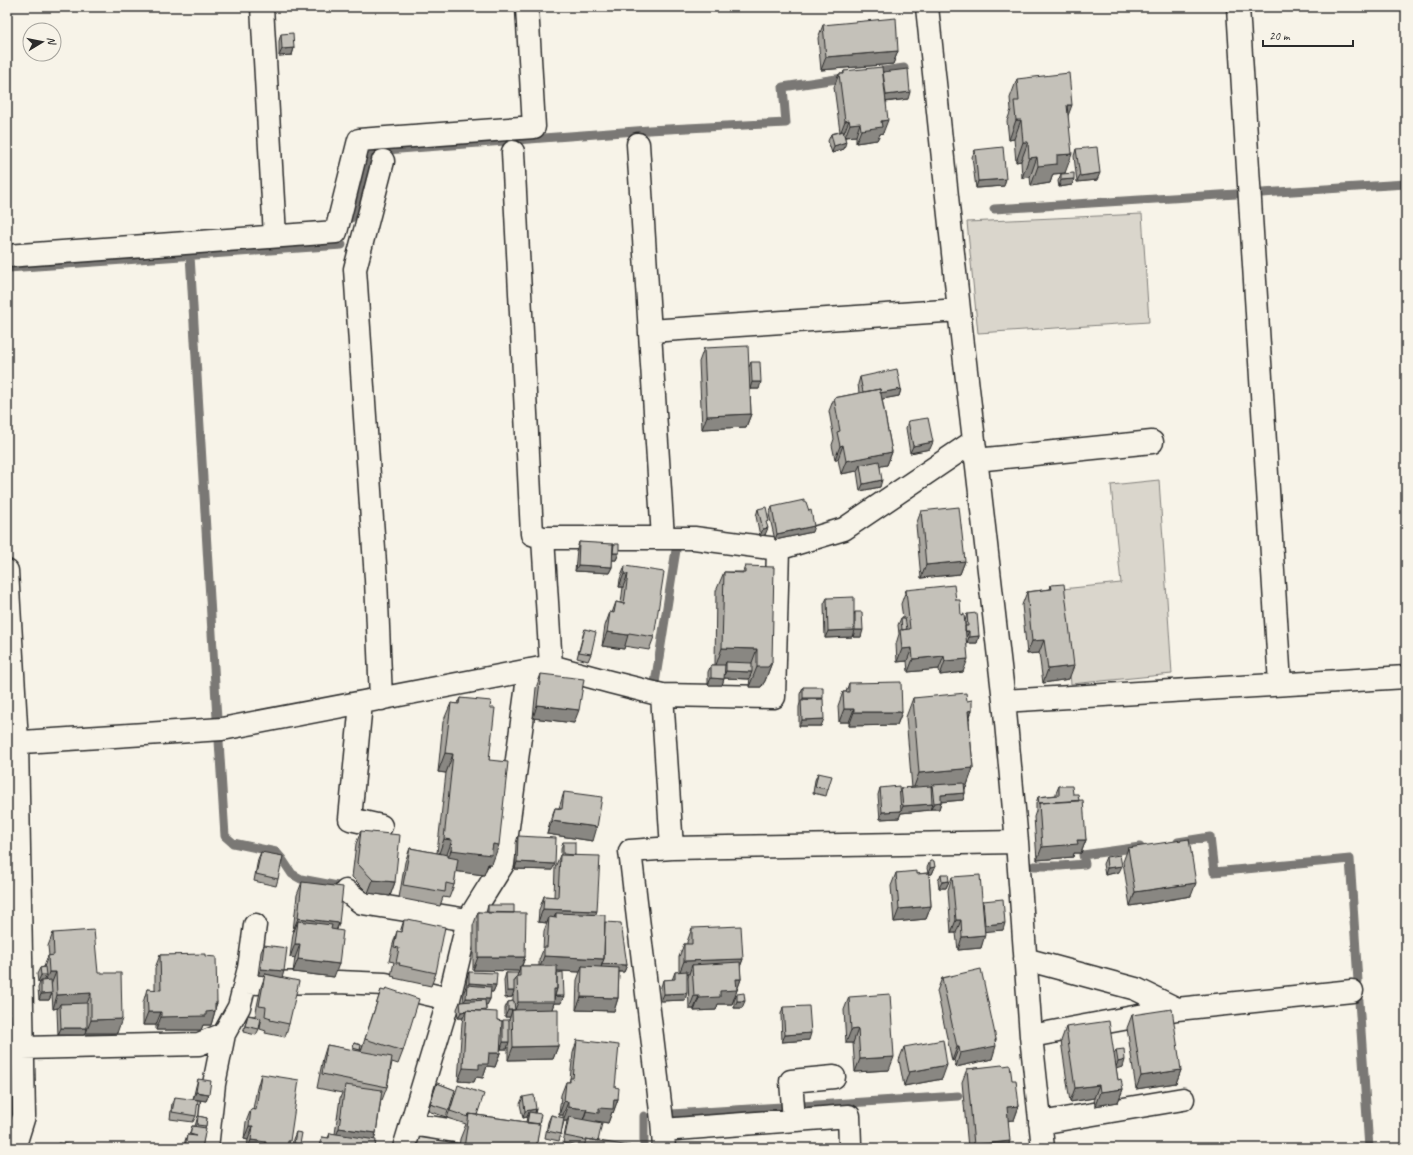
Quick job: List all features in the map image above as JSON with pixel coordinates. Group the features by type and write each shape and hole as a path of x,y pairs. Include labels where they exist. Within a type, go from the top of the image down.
{"street":[{"path":"262,7 275,236"},
{"path":"336,232 359,140 534,127 527,7"},
{"path":"928,7 959,310 1004,701 1017,842 1032,1036 1043,1148"},
{"path":"1238,7 1280,684"},
{"path":"638,144 663,538"},
{"path":"513,152 532,534 543,538 694,538 778,549 844,529 975,451 1152,442"},
{"path":"381,826 350,819 371,701 376,579 355,269 383,161"},
{"path":"7,256 336,232 362,242"},
{"path":"650,331 959,310"},
{"path":"543,538 551,666"},
{"path":"12,742 222,729 551,666 662,695 774,697 778,549"},
{"path":"7,571 24,1116 14,1148"},
{"path":"404,1148 449,999 468,920 503,864 529,670"},
{"path":"1004,701 1406,677"},
{"path":"662,695 672,848"},
{"path":"850,1144 849,1116 794,1120 663,1139 630,851 672,848 1017,842"},
{"path":"346,891 362,903 468,920"},
{"path":"207,1148 214,1084 224,1034 239,1007 248,968 255,925"},
{"path":"1026,959 1136,988 1177,1009"},
{"path":"245,983 338,982 386,984 449,999"},
{"path":"1032,1036 1177,1009 1352,991"},
{"path":"23,1048 199,1044 224,1034"},
{"path":"794,1120 791,1081 834,1078"},
{"path":"1040,1122 1183,1099"},
{"path":"411,1124 512,1140"}],"shaded area":[{"path":"1142,214 1149,322 978,333 967,222"},
{"path":"1159,480 1172,674 1071,684 1062,589 1121,583 1111,485"},
{"path":"418,1132 457,1138 456,1148 415,1148"}],"building":[{"path":"896,18 898,51 826,57 823,25"},
{"path":"293,33 294,48 282,49 281,34"},
{"path":"882,67 888,120 881,121 882,127 861,130 860,123 850,124 849,120 845,121 839,74 844,74 844,71"},
{"path":"908,69 910,92 886,95 883,72"},
{"path":"1069,73 1072,105 1067,105 1072,154 1057,155 1057,164 1038,166 1037,157 1029,158 1028,142 1023,142 1021,120 1016,120 1014,101 1019,101 1017,79"},
{"path":"843,131 846,142 834,146 831,134"},
{"path":"1003,147 1006,179 978,181 975,150"},
{"path":"1097,147 1100,173 1080,176 1076,149"},
{"path":"1074,173 1074,179 1061,180 1061,174"},
{"path":"748,346 751,414 707,416 704,348"},
{"path":"751,362 760,362 761,382 752,382"},
{"path":"897,369 901,389 880,393 880,389 863,392 860,377"},
{"path":"880,389 892,452 846,461 843,445 840,446 837,432 840,431 834,398"},
{"path":"928,418 933,442 913,446 908,421"},
{"path":"879,461 882,480 863,484 860,465"},
{"path":"804,500 809,511 811,510 814,526 777,534 772,507"},
{"path":"766,507 769,521 766,522 768,528 763,529 758,509"},
{"path":"959,507 965,561 926,565 921,511"},
{"path":"579,542 613,544 612,567 578,565"},
{"path":"614,544 619,544 619,553 613,553"},
{"path":"625,566 664,572 654,637 629,633 628,635 607,632 610,612 614,613 616,602 624,604 628,574 624,574"},
{"path":"745,566 774,567 772,662 768,667 757,667 757,649 722,648 724,572 745,573"},
{"path":"1064,584 1074,666 1048,669 1044,640 1032,641 1027,592 1052,589 1051,585"},
{"path":"954,585 956,600 960,600 961,615 964,614 968,659 945,661 944,656 913,659 912,648 902,649 900,630 910,629 906,590"},
{"path":"854,597 854,630 828,631 827,598"},
{"path":"855,612 862,612 863,630 855,630"},
{"path":"977,613 979,636 969,637 969,631 965,631 965,626 968,626 967,614"},
{"path":"901,618 905,618 907,629 902,630"},
{"path":"585,629 596,632 591,654 579,652"},
{"path":"726,662 752,663 752,672 726,671"},
{"path":"711,665 725,665 724,679 711,678"},
{"path":"541,674 584,679 579,710 537,705"},
{"path":"901,682 902,712 854,712 854,709 844,709 843,692 849,692 849,683"},
{"path":"803,687 823,687 823,698 803,698"},
{"path":"966,693 967,701 972,700 972,710 968,711 973,768 919,773 913,698"},
{"path":"460,698 491,701 490,708 495,708 489,760 508,762 499,845 493,844 491,855 451,850 452,840 444,839 453,754 445,753 451,703 459,704"},
{"path":"823,699 824,719 802,720 801,700"},
{"path":"818,773 832,776 828,789 815,787"},
{"path":"964,783 965,793 941,795 941,802 934,803 932,785"},
{"path":"899,786 901,811 882,812 880,788"},
{"path":"931,786 932,804 903,806 901,788"},
{"path":"1059,786 1072,786 1073,794 1078,794 1079,801 1039,804 1038,797 1059,795"},
{"path":"564,792 602,797 597,827 552,821 555,808 562,809"},
{"path":"1083,800 1086,840 1077,840 1078,844 1042,847 1039,803"},
{"path":"361,831 400,835 395,882 373,880 357,863"},
{"path":"518,836 556,838 555,864 517,862"},
{"path":"1189,839 1196,883 1135,892 1128,848"},
{"path":"563,842 575,842 575,855 563,854"},
{"path":"410,848 448,855 448,857 458,859 454,885 446,883 445,892 403,885"},
{"path":"261,852 283,856 278,879 256,874"},
{"path":"560,855 600,856 597,911 543,909 544,896 558,897"},
{"path":"1120,855 1122,866 1107,868 1106,857"},
{"path":"930,861 934,861 935,867 930,868"},
{"path":"917,871 917,874 929,873 931,906 899,909 896,873"},
{"path":"941,874 948,874 949,881 942,882"},
{"path":"980,875 985,935 962,937 961,920 956,920 952,877"},
{"path":"302,882 343,887 339,923 298,918"},
{"path":"1003,899 1005,923 985,925 983,901"},
{"path":"488,905 514,905 514,913 488,913"},
{"path":"478,912 526,913 525,957 478,957"},
{"path":"556,913 605,915 604,959 544,956 544,947 547,947 549,917 556,918"},
{"path":"408,919 445,927 436,973 399,965 400,963 396,963 399,948 394,947 397,931 402,932 404,920"},
{"path":"298,921 332,925 331,929 343,931 339,964 298,959 300,944 295,944"},
{"path":"605,922 621,923 627,965 602,964 604,959"},
{"path":"741,926 743,959 684,961 684,944 692,944 692,928"},
{"path":"94,930 98,973 121,973 122,1019 91,1020 91,993 57,995 56,972 49,972 48,956 54,955 53,933"},
{"path":"264,945 287,948 284,971 261,969"},
{"path":"205,954 205,956 216,957 217,1003 215,1003 215,1011 206,1012 206,1016 161,1017 161,1012 148,1012 147,989 161,990 160,955"},
{"path":"740,962 741,979 736,979 737,990 720,991 720,997 699,998 699,996 694,996 692,965"},
{"path":"520,966 557,966 557,989 554,989 554,1002 518,1002 517,976 520,976"},
{"path":"582,966 619,968 618,998 581,997"},
{"path":"7,967 9,967 8,989 7,989"},
{"path":"45,967 46,975 41,975 40,968"},
{"path":"981,969 996,1039 996,1046 960,1053 959,1047 957,1047 942,978"},
{"path":"687,971 687,993 664,994 663,980 675,979 675,972"},
{"path":"469,972 497,973 496,985 469,983"},
{"path":"563,972 564,996 555,996 557,989 557,973"},
{"path":"506,973 518,973 514,981 514,991 507,991"},
{"path":"265,974 299,981 289,1024 270,1020 271,1018 265,1016 266,1007 259,1006"},
{"path":"51,980 52,993 41,994 41,981"},
{"path":"467,985 491,987 490,999 466,998"},
{"path":"386,988 419,999 403,1051 365,1039 381,990 385,991"},
{"path":"744,993 745,1001 737,1001 737,994"},
{"path":"890,994 894,1057 860,1059 858,1029 851,1030 849,997"},
{"path":"485,1000 486,1010 466,1010 461,1012 460,1002"},
{"path":"514,1001 515,1010 508,1010 508,1002"},
{"path":"87,1003 87,1028 61,1028 60,1004"},
{"path":"809,1006 811,1033 785,1035 783,1007"},
{"path":"558,1009 558,1046 513,1047 512,1010"},
{"path":"1172,1009 1181,1070 1141,1076 1132,1015"},
{"path":"466,1010 497,1012 497,1020 502,1021 500,1053 489,1053 488,1064 479,1064 479,1069 463,1068"},
{"path":"248,1015 261,1018 259,1029 245,1026"},
{"path":"503,1020 509,1020 509,1042 503,1042"},
{"path":"1109,1021 1118,1080 1121,1079 1123,1089 1100,1092 1099,1085 1075,1088 1066,1027"},
{"path":"577,1040 619,1045 615,1087 619,1088 618,1099 614,1099 613,1109 599,1108 599,1113 586,1111 587,1109 568,1107 568,1102 564,1101 566,1082 570,1082 570,1078 573,1078"},
{"path":"943,1040 947,1065 909,1072 904,1047"},
{"path":"354,1043 361,1045 360,1050 353,1048"},
{"path":"327,1045 392,1057 387,1087 322,1074"},
{"path":"1124,1049 1125,1060 1118,1062 1116,1050"},
{"path":"1010,1065 1012,1080 1016,1080 1019,1106 1007,1107 1010,1141 974,1145 967,1069"},
{"path":"261,1074 299,1080 290,1141 288,1141 287,1148 266,1148 266,1142 251,1140 253,1126 249,1126 251,1109 256,1110"},
{"path":"198,1079 211,1081 209,1094 196,1092"},
{"path":"437,1083 455,1090 449,1110 430,1104"},
{"path":"345,1085 382,1090 376,1133 339,1128"},
{"path":"458,1085 484,1094 477,1115 469,1114 468,1117 450,1111"},
{"path":"534,1095 536,1109 525,1111 523,1097"},
{"path":"175,1097 198,1100 196,1116 172,1112"},
{"path":"529,1112 541,1114 539,1124 527,1123"},
{"path":"469,1114 540,1124 536,1148 464,1148"},
{"path":"551,1115 564,1118 561,1134 547,1131"},
{"path":"198,1116 207,1118 206,1126 197,1125"},
{"path":"569,1117 602,1123 598,1141 565,1136"},
{"path":"192,1126 206,1128 202,1148 185,1148 187,1135 197,1136 190,1134"},
{"path":"296,1132 302,1133 300,1144 294,1143"},
{"path":"330,1133 376,1140 375,1148 320,1148 322,1137 329,1138"},
{"path":"586,1139 630,1146 630,1148 584,1148"},
{"path":"58,1143 92,1148 57,1148"},
{"path":"537,1144 567,1148 536,1148"}],"waterway":[{"path":"870,73 904,68"},
{"path":"351,218 373,151 649,130 786,123 783,87 850,77"},
{"path":"1262,193 1406,184"},
{"path":"994,209 1236,194"},
{"path":"8,268 342,245"},
{"path":"190,255 217,719"},
{"path":"655,683 676,550"},
{"path":"219,741 225,836 233,843 276,852 292,874 301,879 343,887"},
{"path":"1178,842 1210,837 1214,872 1350,859 1358,981"},
{"path":"1034,866 1085,864 1083,855 1140,847"},
{"path":"1359,1001 1369,1148"},
{"path":"801,1106 958,1096"},
{"path":"672,1114 782,1107"},
{"path":"644,1116 644,1148"}]}
